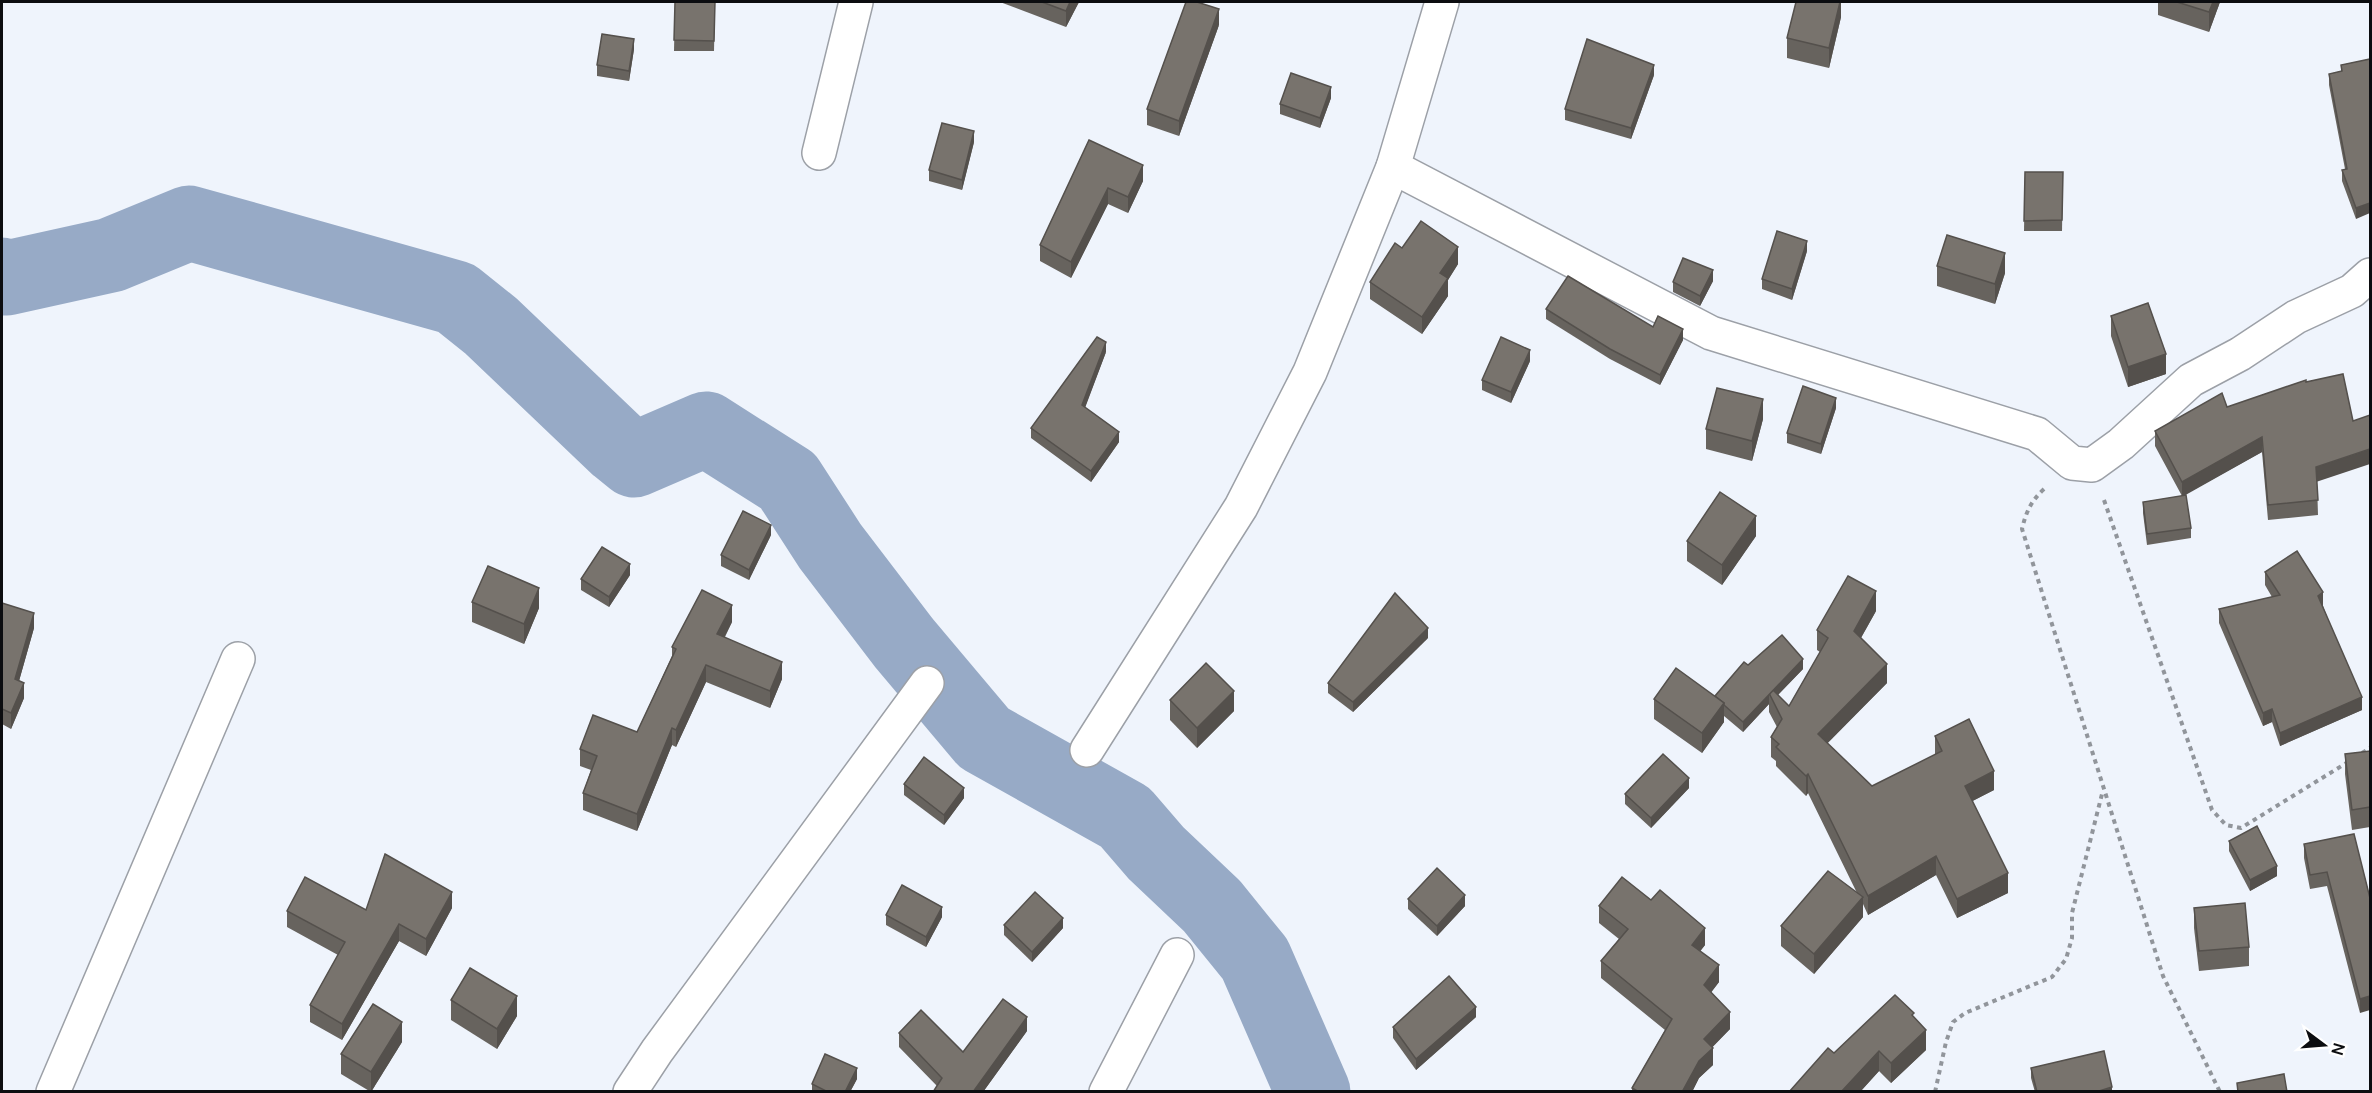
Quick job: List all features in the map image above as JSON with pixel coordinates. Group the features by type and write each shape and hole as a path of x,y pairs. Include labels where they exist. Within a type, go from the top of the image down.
{"street":[{"path":"819,153 856,2"},
{"path":"1087,750 1241,507 1310,372 1393,167 1442,2"},
{"path":"1393,167 1711,333 2037,435 2082,464 2121,444 2191,380 2240,354 2296,317 2352,291 2370,275"},
{"path":"53,1092 238,659"},
{"path":"630,1092 657,1051 927,683"},
{"path":"1106,1092 1177,955"}],"path":[{"path":"2220,1092 2163,976 2022,529 2026,512 2034,499 2082,464 2212,810 2226,825 2241,828 2350,760"},
{"path":"2361,754 2370,748"},
{"path":"1935,1092 1953,1022 1965,1013 2052,977 2066,959 2072,938 2072,913 2104,788"}],"building":[{"path":"675,2 715,2 714,41 674,40"},
{"path":"1042,2 1070,2 1066,11"},
{"path":"1186,2 1197,2 1219,9 1179,121 1147,109"},
{"path":"1796,2 1840,2 1829,48 1787,38"},
{"path":"2177,2 2213,2 2209,12"},
{"path":"602,34 634,39 629,71 597,65"},
{"path":"1587,39 1654,65 1631,128 1565,109"},
{"path":"2370,59 2370,203 2356,208 2342,170 2347,169 2329,74 2342,71 2341,65"},
{"path":"1291,73 1331,87 1320,118 1280,104"},
{"path":"942,123 974,131 962,180 929,170"},
{"path":"1089,140 1143,165 1128,197 1108,188 1071,262 1040,245"},
{"path":"2025,172 2063,172 2062,220 2024,221"},
{"path":"1421,221 1458,247 1440,273 1448,278 1422,317 1370,282 1395,243 1402,248"},
{"path":"1777,231 1807,241 1792,289 1762,279"},
{"path":"1947,235 2005,253 1995,284 1937,266"},
{"path":"1683,258 1713,270 1700,296 1673,282"},
{"path":"1568,276 1653,327 1658,316 1683,329 1660,375 1610,349 1546,309"},
{"path":"2148,303 2166,354 2128,367 2111,316"},
{"path":"1097,337 1106,342 1082,405 1119,432 1091,471 1031,428"},
{"path":"1501,337 1530,350 1511,392 1482,380"},
{"path":"2343,374 2353,421 2370,415 2370,449 2316,467 2318,500 2268,505 2262,437 2182,482 2155,431 2222,393 2227,407 2306,380 2306,382"},
{"path":"1803,386 1836,398 1821,444 1787,433"},
{"path":"1717,388 1763,399 1752,441 1706,429"},
{"path":"1720,492 1756,516 1722,565 1687,541"},
{"path":"2186,495 2191,528 2147,534 2143,502"},
{"path":"743,511 771,525 749,570 721,555"},
{"path":"602,547 630,564 609,597 581,579"},
{"path":"2297,551 2323,592 2318,596 2362,697 2280,733 2272,709 2263,713 2219,609 2280,595 2265,572"},
{"path":"488,566 539,588 524,624 472,602"},
{"path":"1848,576 1876,591 1854,631 1887,664 1818,734 1872,786 1942,751 1935,736 1969,719 1994,771 1965,786 2008,873 1957,899 1936,856 1868,896 1808,774 1806,776 1776,747 1779,744 1771,737 1782,719 1769,693 1773,690 1789,706 1828,638 1817,630"},
{"path":"702,590 732,605 717,634 782,662 770,691 706,665 676,730 672,728 637,814 583,793 597,756 580,749 593,715 637,732 676,649 672,647"},
{"path":"1395,593 1428,628 1353,702 1328,683"},
{"path":"2,603 34,613 15,679 24,683 11,713 2,709"},
{"path":"1782,635 1803,659 1743,722 1715,696 1744,662 1748,665"},
{"path":"1206,663 1234,691 1197,728 1170,700"},
{"path":"1676,668 1724,703 1702,733 1654,699"},
{"path":"2370,751 2370,807 2352,810 2345,754"},
{"path":"1663,754 1689,778 1651,818 1625,794"},
{"path":"924,757 964,788 944,815 904,784"},
{"path":"2257,826 2277,866 2250,880 2229,841"},
{"path":"2354,834 2370,898 2370,996 2360,999 2327,872 2310,875 2304,844"},
{"path":"385,854 452,892 426,939 399,924 342,1024 310,1005 345,942 287,911 305,877 366,910"},
{"path":"1437,868 1465,895 1437,926 1408,899"},
{"path":"1828,871 1863,897 1814,954 1781,926"},
{"path":"1622,877 1651,900 1660,890 1705,928 1692,945 1719,965 1704,985 1730,1012 1704,1039 1713,1048 1699,1061 1682,1092 1639,1092 1632,1088 1672,1019 1601,961 1628,929 1599,906"},
{"path":"902,885 942,907 926,937 886,915"},
{"path":"1035,892 1063,918 1032,952 1004,925"},
{"path":"2245,903 2249,947 2199,951 2194,908"},
{"path":"470,968 517,996 497,1029 451,1000"},
{"path":"1449,976 1476,1007 1416,1059 1393,1027"},
{"path":"1895,995 1914,1013 1912,1015 1926,1030 1891,1063 1879,1051 1841,1092 1789,1092 1828,1048 1834,1053"},
{"path":"1003,999 1027,1017 973,1092 933,1092 942,1078 899,1033 921,1010 963,1052"},
{"path":"373,1004 402,1022 371,1072 341,1054"},
{"path":"2104,1051 2112,1087 2096,1092 2037,1092 2031,1068"},
{"path":"825,1054 857,1068 845,1092 828,1092 812,1084"},
{"path":"2284,1074 2287,1092 2238,1092 2237,1083"}],"waterway":[{"path":"2,275 7,278 111,255 189,223 456,298 491,326 634,460 706,429 788,481 830,546 904,643 984,738 1125,817 1156,853 1212,906 1255,959 1313,1092"}]}
